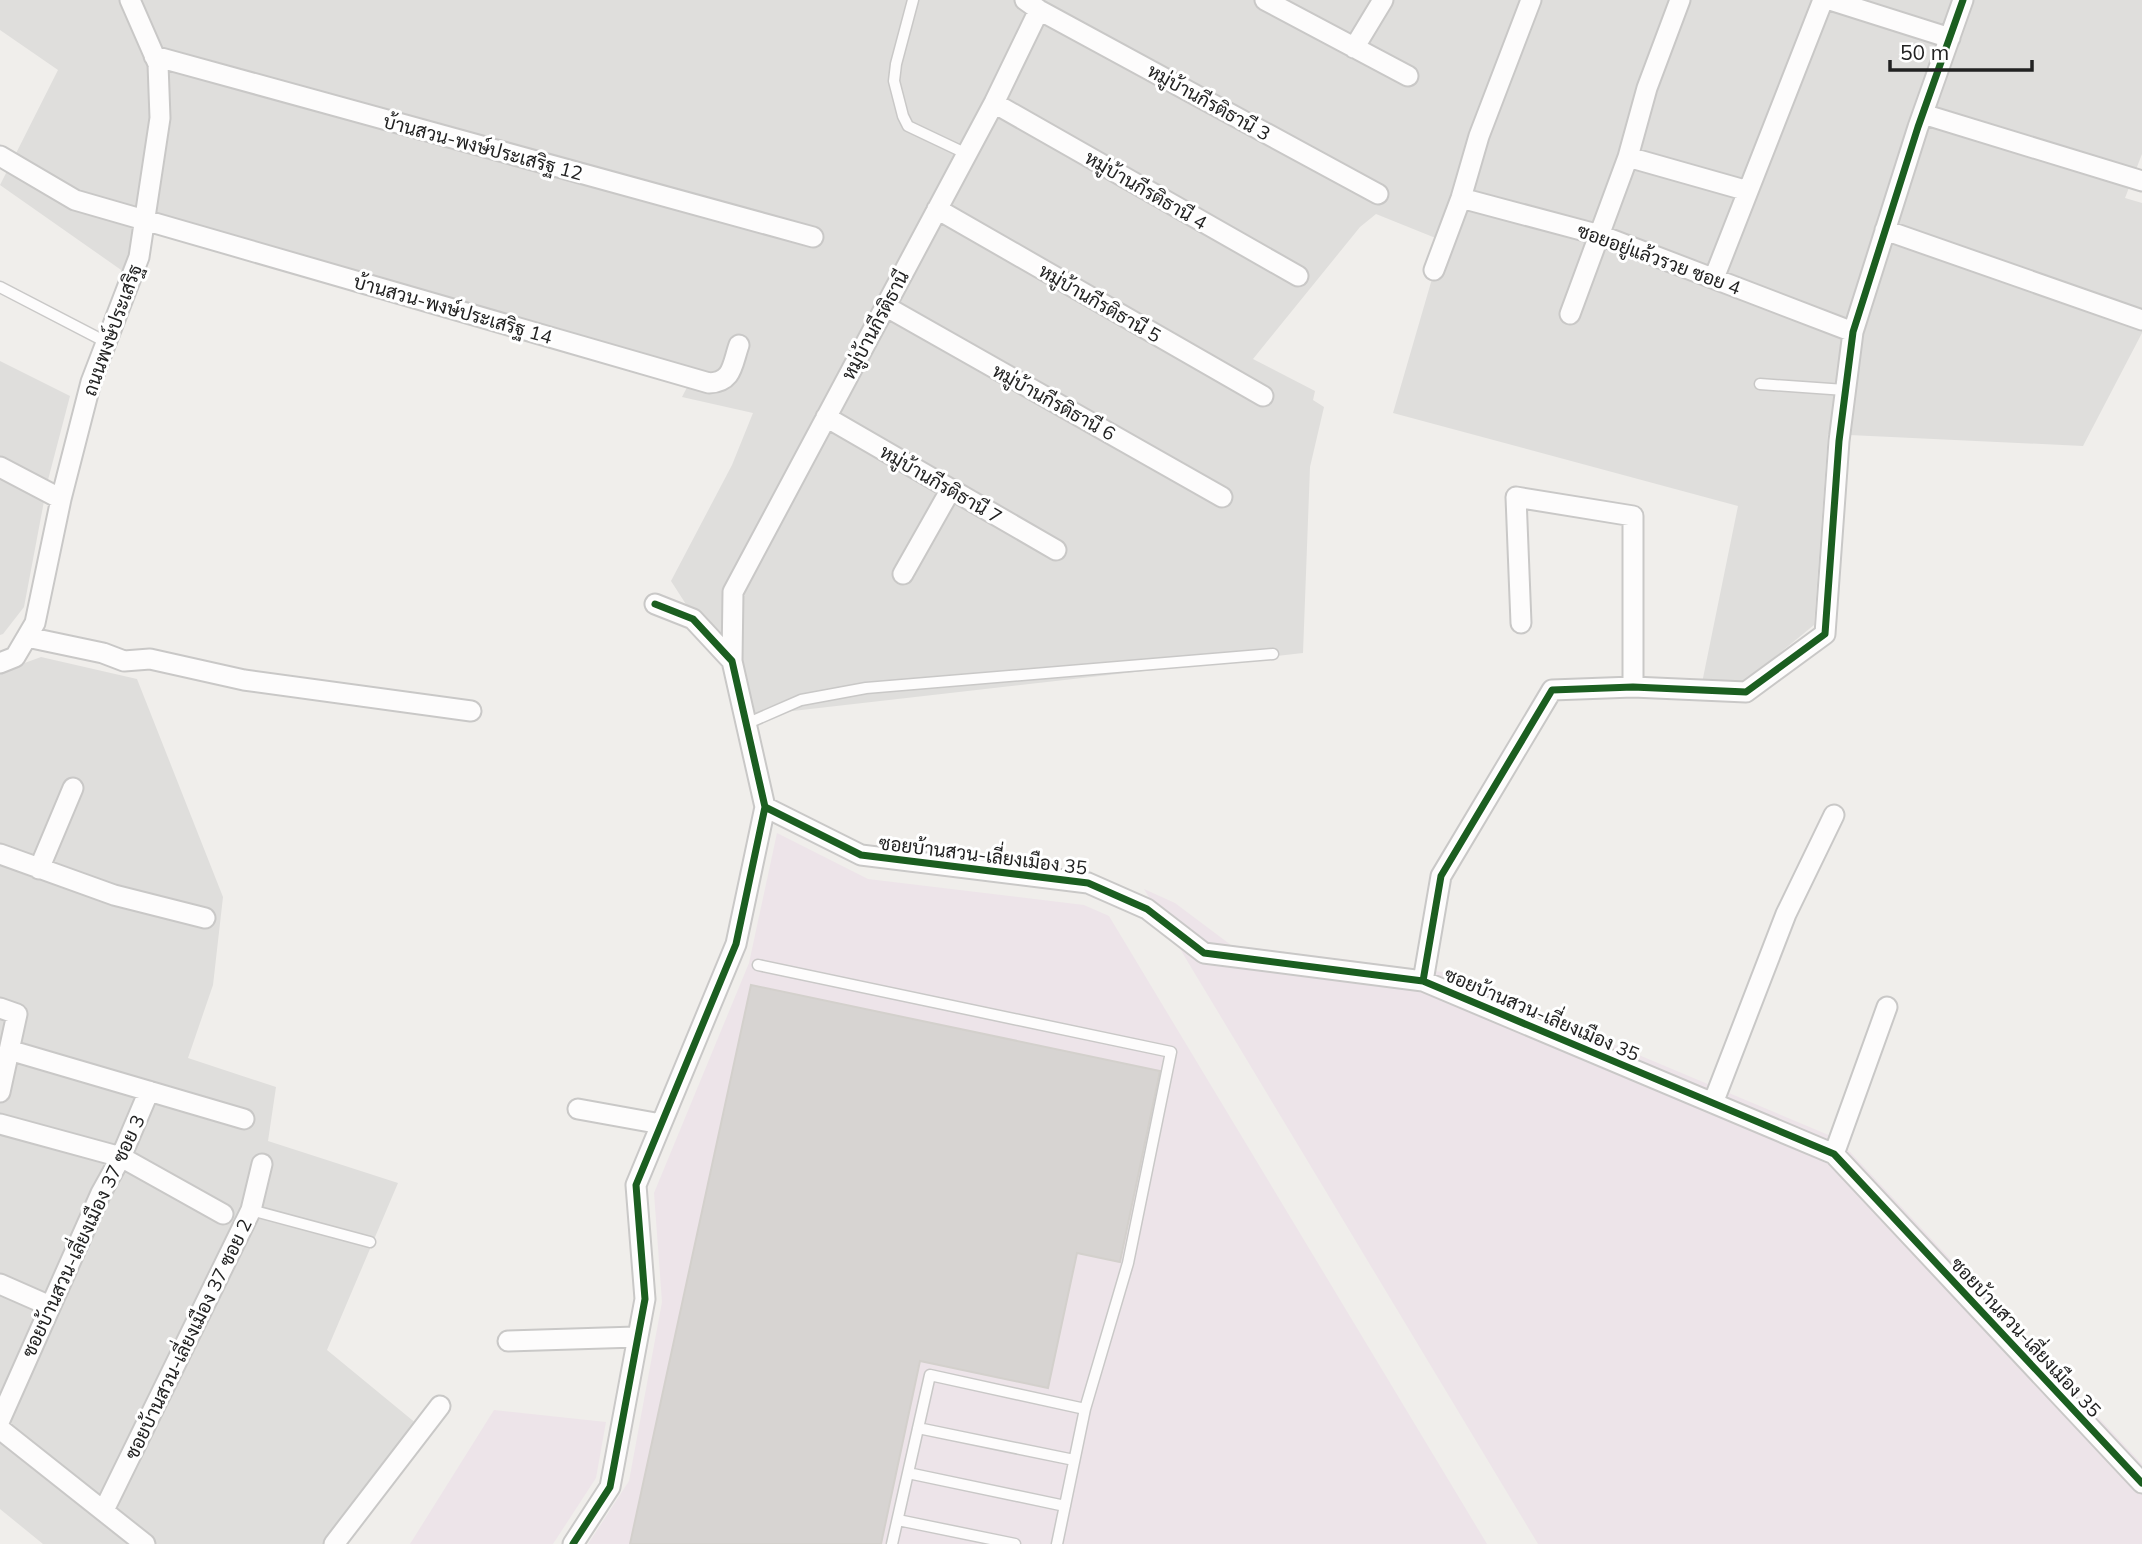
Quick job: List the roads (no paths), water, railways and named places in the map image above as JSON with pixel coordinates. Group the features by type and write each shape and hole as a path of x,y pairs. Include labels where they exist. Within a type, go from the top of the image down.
{"street":[{"name":"ถนนพงษ์ประเสริฐ","path":"8,660 35,623 61,499 91,382 139,257 160,118 158,64 130,0"},
{"path":"1265,0 1409,76"},
{"path":"1354,48 1383,0"},
{"path":"1434,270 1461,198 1479,136 1531,0"},
{"path":"1570,314 1628,158 1647,88 1680,0"},
{"path":"1714,278 1823,0"},
{"path":"1830,0 1950,38"},
{"path":"1423,981 1441,876 1552,690 1633,687 1746,692 1825,634 1845,390 1853,332 1923,114 1963,0"},
{"name":"หมู่บ้านกีรติธานี","path":"765,807 732,661 733,592 994,103 1032,5"},
{"name":"หมู่บ้านกีรติธานี 3","path":"1032,5 1378,194"},
{"name":"บ้านสวน-พงษ์ประเสริฐ 12","path":"154,56 813,237"},
{"name":"หมู่บ้านกีรติธานี 4","path":"994,103 1298,276"},
{"path":"1923,114 2142,181"},
{"path":"0,156 69,197 145,219"},
{"path":"1628,158 1748,191"},
{"name":"ซอยอยู่แล้วรวย ซอย 4","path":"1461,198 1600,235 1853,332"},
{"name":"หมู่บ้านกีรติธานี 5","path":"937,209 1263,396"},
{"name":"บ้านสวน-พงษ์ประเสริฐ 14","path":"145,219 709,383 720,383 728,377 739,345"},
{"path":"1885,230 2142,320"},
{"name":"หมู่บ้านกีรติธานี 6","path":"885,306 1222,496"},
{"name":"หมู่บ้านกีรติธานี 7","path":"826,417 1056,550"},
{"path":"0,467 61,499"},
{"path":"903,574 951,489"},
{"path":"1521,624 1516,497 1633,516 1633,687"},
{"path":"655,604 694,619 732,661"},
{"path":"27,637 103,653 124,661 150,659 244,680 471,711"},
{"path":"39,869 73,788"},
{"path":"573,1544 610,1487 645,1299 636,1185 736,944 765,807"},
{"name":"ซอยบ้านสวน-เลี่ยงเมือง 35","path":"765,807 861,855 1088,883 1147,909 1204,953 1423,981 1834,1154 2142,1483"},
{"path":"1713,1103 1786,914 1834,815"},
{"path":"0,854 114,895 205,918"},
{"path":"1834,1154 1887,1007"},
{"path":"0,1008 17,1014 0,1091"},
{"path":"9,1050 244,1119"},
{"name":"ซอยบ้านสวน-เลี่ยงเมือง 37 ซอย 3","path":"0,1420 149,1091"},
{"path":"578,1109 661,1124"},
{"path":"0,1124 121,1157 223,1214"},
{"name":"ซอยบ้านสวน-เลี่ยงเมือง 37 ซอย 2","path":"104,1510 251,1210 262,1164"},
{"path":"0,1284 50,1306"},
{"path":"508,1341 636,1337"},
{"path":"334,1544 440,1406"},
{"path":"0,1429 145,1544"}],"lane":[{"path":"913,0 894,81 902,116 908,125 967,154"},
{"path":"0,286 106,342"},
{"path":"1760,384 1845,390"},
{"path":"746,724 801,700 866,688 1273,653"},
{"path":"758,965 1171,1052 1128,1263 1085,1409 1057,1544"},
{"path":"251,1210 370,1242"},
{"path":"892,1544 930,1375 1085,1409"},
{"path":"918,1428 1074,1461"},
{"path":"908,1473 1065,1506"},
{"path":"898,1520 1015,1544"}]}
